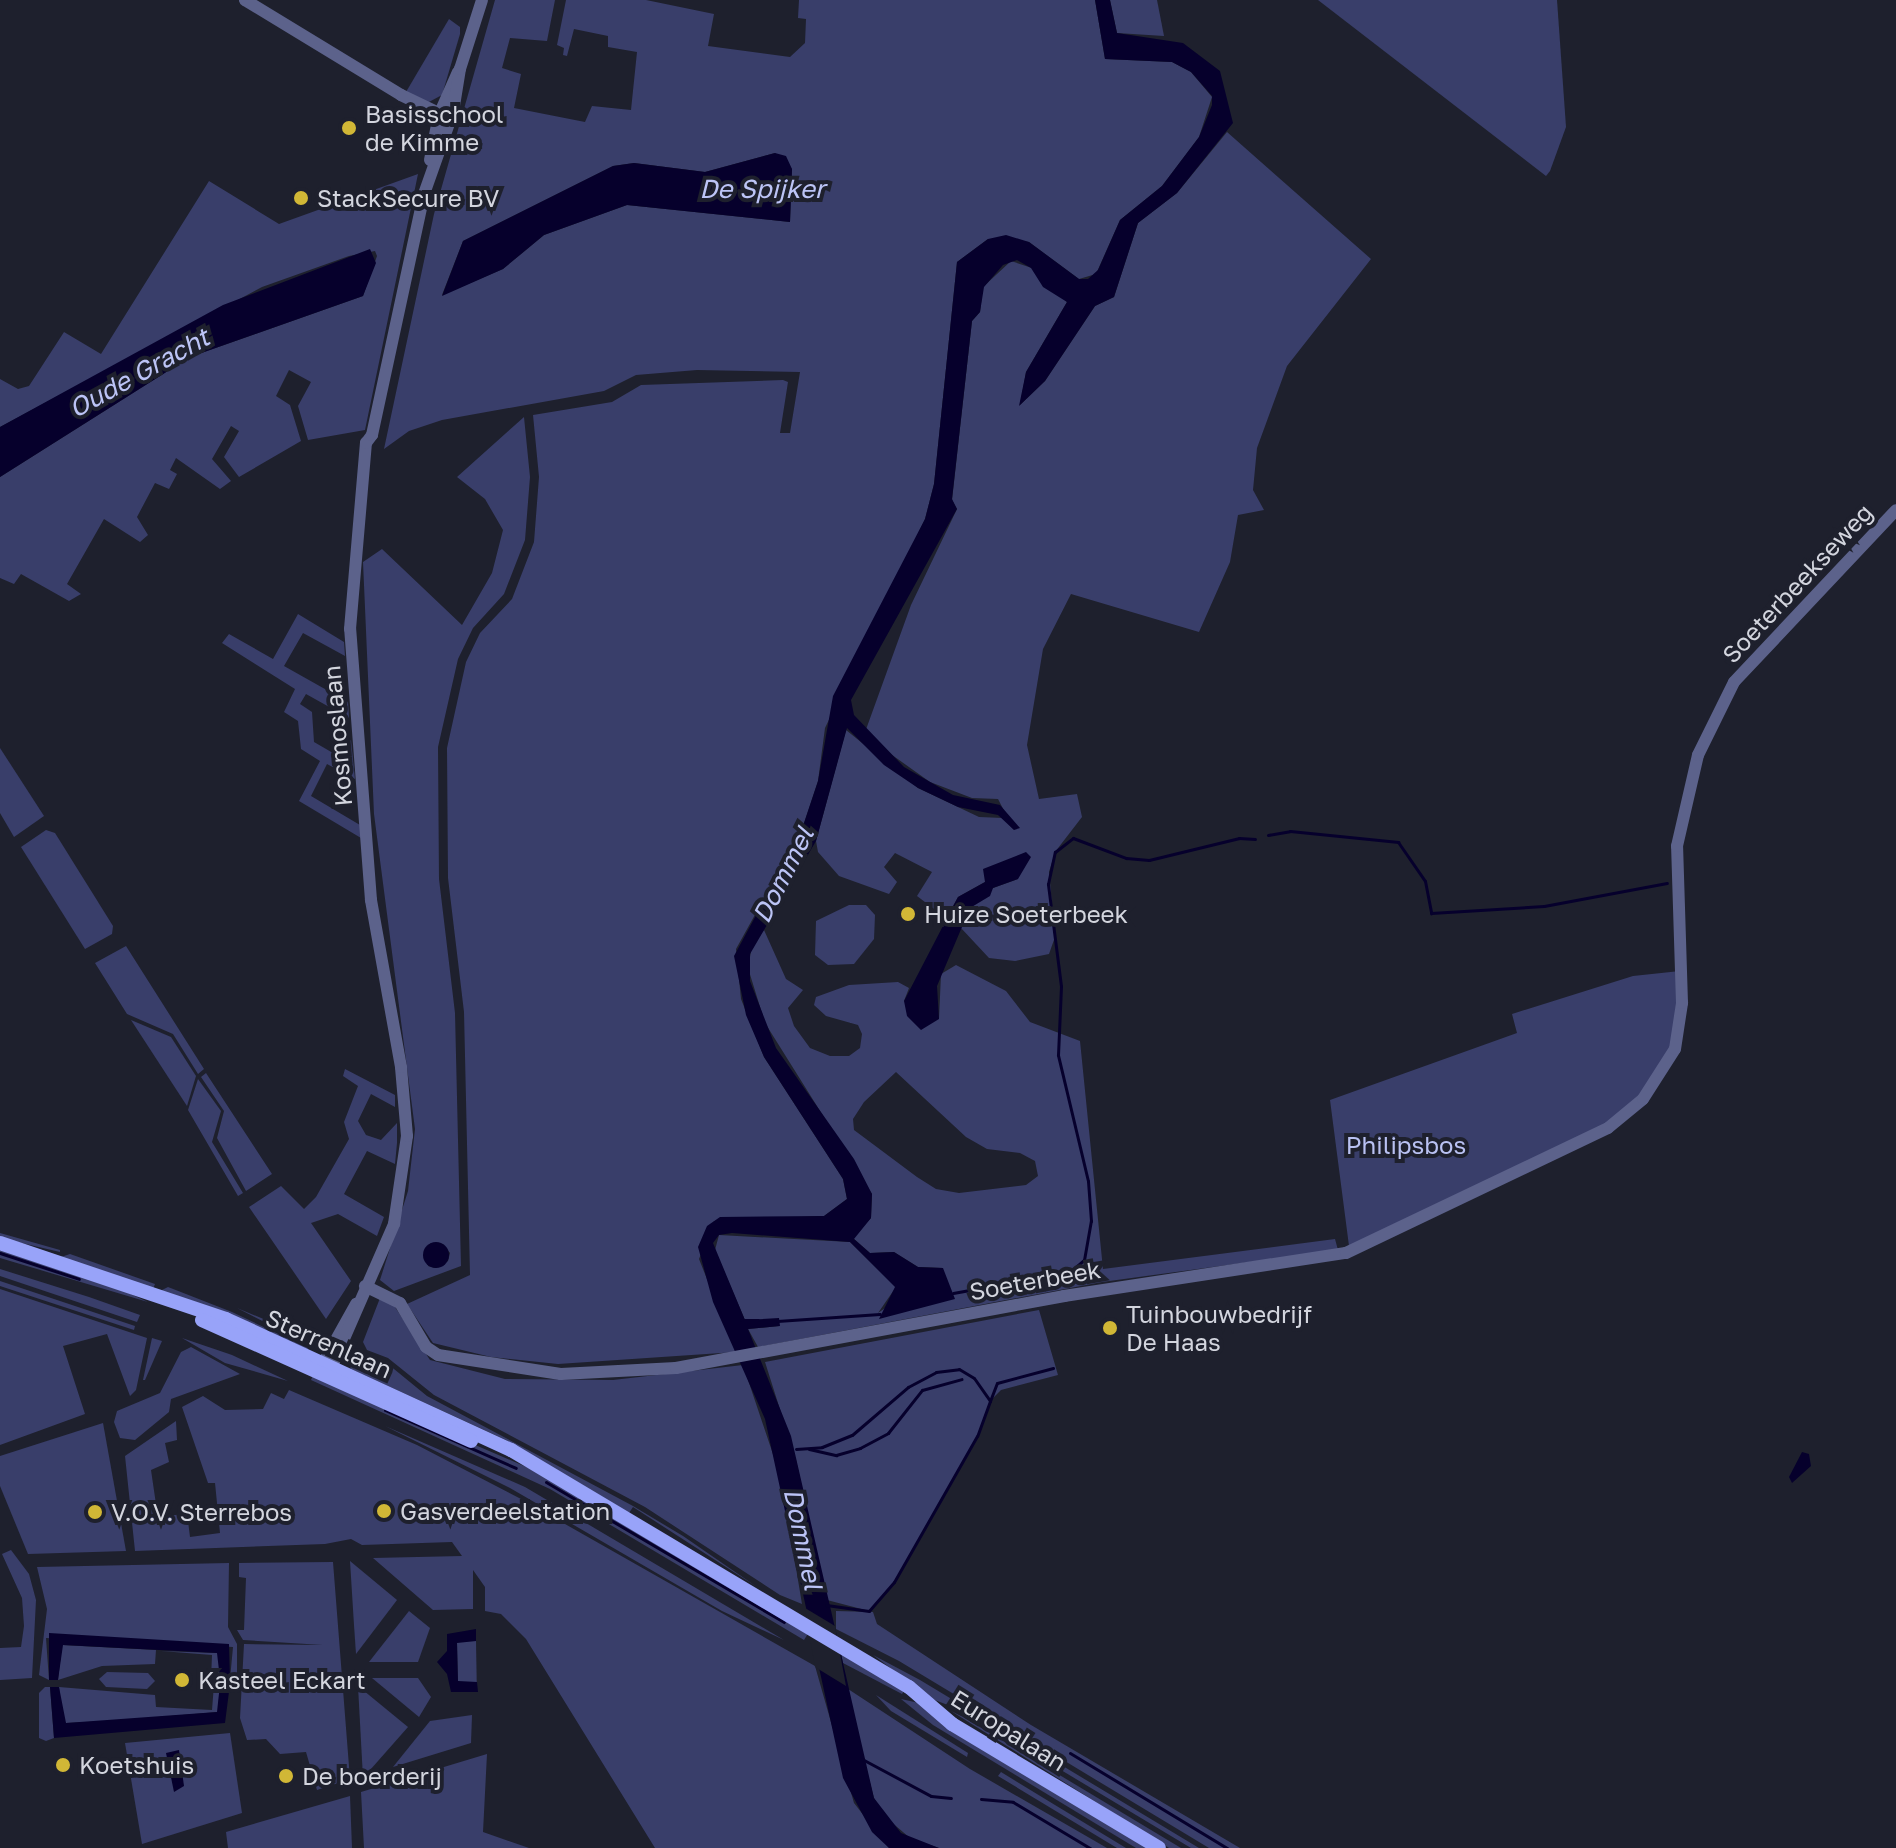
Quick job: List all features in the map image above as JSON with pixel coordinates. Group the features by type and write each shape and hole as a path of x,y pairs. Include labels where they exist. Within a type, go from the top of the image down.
{"main road":[{"name":"Sterrenlaan","path":"0,1243 103,1276 327,1371 531,1464 839,1645"},
{"name":"Europalaan","path":"839,1645 909,1687 952,1724 1159,1848"}],"street":[{"path":"245,0 445,117"},
{"name":"Kosmoslaan","path":"327,1371 394,1224 407,1136 401,1067 371,900 350,629 366,443 430,168 482,0"},
{"name":"Soeterbeekseweg","path":"1346,1253 1608,1128 1643,1099 1670,1062 1682,1003 1677,846 1698,755 1734,682 1896,510"},
{"name":"Soeterbeek","path":"363,1292 400,1303 426,1347 438,1355 561,1374 676,1368 1064,1296 1346,1253"}],"green space":[{"path":"495,0 555,0 547,41 510,38 502,68 521,74 514,108 585,122 592,106 631,110 637,52 608,47 608,36 574,29 567,56 563,55 564,48 557,45 566,0 646,0 714,14 708,46 790,57 805,43 806,19 798,18 799,0 1095,0 1105,59 1172,62 1191,72 1212,97 1199,137 1162,186 1120,220 1096,274 1079,279 1029,242 988,239 957,262 934,484 925,519 825,728 818,781 801,832 736,949 741,999 764,1057 843,1179 847,1199 824,1216 714,1221 699,1259 736,1352 558,1364 491,1357 433,1343 407,1304 470,1275 464,1012 448,878 447,748 466,662 480,633 512,599 534,542 539,477 533,415 612,402 641,385 783,380 788,382 780,433 790,433 800,372 697,370 636,375 604,391 442,420 409,431 384,449 434,214","holes":["775,153 792,169 790,222 627,205 544,235 503,269 442,295 463,241 613,166 634,163 705,172"]},
{"path":"1110,0 1157,0 1164,36 1117,33"},
{"path":"1318,0 1557,0 1566,127 1550,171 1546,176"},
{"path":"449,19 460,27 460,34 442,95 427,103 406,92"},
{"path":"1227,132 1371,259 1287,366 1257,448 1253,490 1264,510 1238,515 1230,562 1199,632 1071,594 1043,649 1027,745 1039,799 1077,794 1082,817 1055,852 1049,872 1055,937 1049,954 1015,961 989,958 961,928 970,908 993,888 1018,879 985,882 958,897 946,918 917,896 932,872 895,853 884,867 897,882 889,894 839,876 818,852 816,841 846,730 918,788 979,817 1003,818 1014,830 998,799 972,798 930,782 864,735 911,605 957,509 952,500 972,321 980,312 983,287 1011,261 1032,268 1067,302 1026,372 1020,405 1045,381 1095,306 1114,297 1138,223 1177,193"},
{"path":"418,174 365,430 308,440 298,406 311,382 289,370 276,396 290,405 301,441 239,477 224,457 239,431 231,426 212,459 231,481 220,489 176,458 170,470 177,474 169,489 155,483 137,517 148,535 140,542 104,519 67,584 81,594 69,601 21,574 14,584 0,578 0,477 190,357 363,296 377,256 375,251 349,256 262,287 0,427 0,379 18,389 29,386 64,332 101,354 209,181 279,224"},
{"path":"524,417 530,477 525,540 504,594 473,628 458,659 438,747 439,879 455,1013 461,1266 394,1291 380,1280 408,1191 415,1129 374,814 363,562 382,549 462,625 492,573 503,530 485,499 457,477","holes":["431,1243 443,1244 450,1253 448,1261 435,1268 428,1266 426,1248"]},
{"path":"298,614 344,642 345,656 303,633 284,666 348,702 349,718 306,694 300,704 312,712 314,742 333,753 351,740 355,779 327,764 311,796 360,825 361,838 299,801 320,761 301,749 298,721 284,712 295,689 222,643 229,634 273,659"},
{"path":"0,748 44,816 14,837 0,813"},
{"path":"46,830 55,833 113,926 112,934 85,949 21,847"},
{"path":"849,905 866,905 875,915 874,939 854,964 828,965 815,955 816,921"},
{"path":"764,930 786,979 803,990 788,1008 794,1026 810,1048 830,1056 849,1056 860,1048 862,1034 858,1025 826,1016 814,1005 816,997 849,985 898,982 909,988 904,1001 939,1019 941,974 956,965 1006,991 1030,1022 1080,1041 1103,1269 1335,1239 1338,1250 1102,1282 758,1347 748,1329 779,1326 745,1320 715,1250 719,1235 850,1242 896,1287 878,1313 943,1268 918,1267 894,1252 870,1253 853,1238 871,1218 872,1194 765,1023 748,968 752,946","holes":["896,1072 966,1137 987,1149 1020,1153 1035,1161 1038,1176 1026,1185 959,1193 936,1189 854,1130 853,1119 864,1102"]},
{"path":"126,946 204,1069 198,1074 173,1034 127,1014 95,963"},
{"name":"Philipsbos","path":"1680,971 1670,1062 1608,1128 1349,1246 1330,1100 1517,1033 1512,1014 1633,976"},
{"path":"131,1020 171,1037 196,1076 187,1106"},
{"path":"345,1069 395,1095 395,1107 371,1094 358,1121 366,1135 381,1140 397,1123 397,1143 395,1164 367,1151 344,1194 384,1217 377,1236 338,1214 311,1223 351,1281 326,1319 249,1207 281,1186 304,1209 316,1197 349,1139 344,1122 358,1086 343,1076"},
{"path":"206,1073 272,1174 246,1191 217,1138 224,1111 201,1077"},
{"path":"198,1079 221,1111 212,1142 243,1193 238,1196 188,1110"},
{"path":"0,1233 60,1250 60,1252 0,1238"},
{"path":"0,1248 98,1279 148,1302 0,1258"},
{"path":"70,1254 155,1284 153,1289 61,1257"},
{"path":"0,1269 140,1315 137,1322 0,1276"},
{"path":"0,1281 135,1326 134,1330 0,1286"},
{"path":"168,1287 232,1312 308,1348 306,1353 160,1291"},
{"path":"0,1289 147,1338 136,1390 130,1396 107,1334 63,1346 85,1414 0,1445"},
{"path":"380,1298 393,1304 430,1360 505,1379 613,1380 743,1365 781,1478 802,1604 780,1595 645,1507 434,1395 388,1358 367,1350 363,1342"},
{"path":"237,1308 304,1336 316,1337 304,1342"},
{"path":"1039,1310 1058,1375 1001,1390 990,1401 977,1436 894,1582 869,1611 827,1600 796,1460 765,1362"},
{"path":"152,1338 162,1341 143,1380"},
{"path":"182,1338 232,1355 288,1381 225,1363"},
{"path":"191,1347 240,1374 171,1399 169,1412 135,1440 120,1438 114,1422 117,1411 160,1393 181,1352"},
{"path":"346,1352 383,1360 427,1396 633,1506 757,1587 633,1507 629,1513 506,1440 351,1369"},
{"path":"313,1375 531,1469 809,1632 804,1640 550,1489 311,1380"},
{"path":"289,1390 417,1445 521,1499 815,1666 854,1803 889,1848 655,1848 526,1639 501,1614 485,1611 485,1587 473,1570 473,1609 433,1610 373,1558 462,1556 452,1542 362,1545 351,1539 325,1544 135,1551 125,1456 176,1421 177,1440 165,1443 169,1462 151,1470 158,1518 187,1513 190,1537 220,1533 215,1483 208,1483 182,1407 203,1396 225,1410 263,1409 271,1393 284,1399"},
{"path":"103,1423 126,1551 28,1554 0,1486 0,1456"},
{"path":"385,1426 525,1487 784,1640 722,1611 510,1488"},
{"path":"11,1550 29,1574 36,1600 32,1678 0,1680 0,1648 21,1647 24,1626 22,1598 2,1554"},
{"path":"350,1561 397,1600 356,1654 354,1625"},
{"path":"333,1562 350,1779 317,1790 306,1752 280,1754 266,1739 247,1740 240,1718 244,1644 323,1645 243,1640 237,1630 244,1630 246,1578 239,1577 239,1563"},
{"path":"229,1563 228,1627 237,1644 237,1678 230,1679 233,1647 46,1638 49,1680 39,1675 47,1609 37,1567"},
{"path":"409,1611 430,1628 418,1662 369,1662"},
{"path":"836,1611 873,1612 877,1624 1031,1725 1240,1848 1209,1848 899,1661 836,1629"},
{"path":"457,1641 476,1641 477,1682 458,1682"},
{"path":"62,1645 156,1650 155,1664 102,1666 58,1680"},
{"path":"161,1651 217,1653 221,1655 220,1679 211,1679 212,1655"},
{"path":"841,1652 904,1691 902,1694 843,1663"},
{"path":"873,1655 920,1680 1199,1848 1191,1848 961,1710 932,1699"},
{"path":"107,1672 148,1673 155,1681 147,1689 106,1687 99,1679"},
{"path":"372,1678 418,1678 431,1697 419,1717"},
{"path":"214,1684 220,1684 218,1712 66,1723 62,1718 59,1687 155,1695 156,1707 212,1710"},
{"path":"358,1686 408,1727 363,1778"},
{"path":"50,1687 54,1738 46,1741 39,1738 39,1693"},
{"path":"845,1687 970,1769 1107,1848 939,1848 910,1838 883,1815 874,1798"},
{"path":"876,1695 968,1753 967,1757 891,1711"},
{"path":"901,1699 919,1703 1148,1848 1136,1848 933,1725"},
{"path":"951,1711 963,1717 1181,1848 1169,1848"},
{"path":"472,1715 471,1743 393,1767 430,1721"},
{"path":"230,1733 242,1813 142,1844 125,1743"},
{"path":"487,1754 483,1832 529,1848 364,1848 361,1792"},
{"path":"1001,1772 1126,1848 1117,1848 998,1776"},
{"path":"350,1796 352,1848 228,1848 226,1832"}],"water":[{"name":"Dommel","path":"1095,0 1110,0 1117,33 1183,43 1220,71 1233,123 1177,193 1138,223 1114,297 1095,306 1045,381 1019,406 1026,372 1067,302 1043,287 1031,268 1017,260 1003,265 984,287 980,312 972,321 952,499 957,509 851,700 854,715 904,767 953,795 1000,805 1020,828 1014,830 998,815 958,807 918,788 884,765 847,728 816,841 750,954 750,981 776,1048 854,1159 872,1194 871,1218 854,1239 870,1253 894,1252 918,1267 943,1268 955,1299 879,1319 895,1287 850,1242 732,1233 719,1235 713,1243 745,1320 779,1318 780,1326 748,1329 791,1436 874,1798 901,1833 939,1848 889,1848 872,1832 843,1778 765,1419 713,1302 698,1247 707,1226 720,1217 824,1216 847,1199 843,1179 764,1057 746,1015 734,956 801,832 818,781 833,696 925,519 934,484 957,262 988,239 1006,235 1029,242 1079,279 1088,279 1098,270 1120,220 1162,186 1199,137 1212,105 1212,96 1191,72 1172,62 1105,59"},
{"name":"De Spijker","path":"775,153 786,156 792,169 790,222 627,205 544,235 503,269 442,296 463,241 613,166 634,163 705,172"},
{"name":"Oude Gracht","path":"370,249 376,263 363,296 190,357 0,477 0,427 223,305"},
{"path":"1026,852 1031,857 1018,879 993,888 990,896 970,908 937,986 939,1019 921,1030 907,1016 904,1001 958,897 985,882 983,869"},
{"path":"436,1242 445,1246 449,1255 445,1264 436,1268 427,1264 423,1255 427,1246"},
{"path":"1802,1452 1809,1454 1811,1466 1792,1483 1789,1477"},
{"path":"476,1629 476,1641 457,1643 458,1681 477,1682 478,1692 451,1692 447,1674 437,1662 447,1651 447,1634"},
{"path":"49,1633 229,1644 230,1679 220,1679 217,1653 63,1645 58,1680 49,1680"},
{"path":"220,1684 230,1684 225,1723 54,1738 50,1687 59,1687 66,1723 217,1712"},
{"path":"179,1750 184,1786 174,1792 166,1753"}],"pier":[{"path":"805,1608 835,1626 846,1686 815,1667"}],"waterway":[{"path":"1268,835 1290,831 1398,842 1425,881 1431,913 1544,906 1667,883"},
{"path":"953,1293 1070,1272 1084,1260 1091,1221 1088,1181 1058,1055 1061,986 1048,884 1055,852 1073,838 1126,858 1149,860 1239,838 1255,839"},
{"path":"0,1253 79,1279"},
{"path":"777,1321 880,1314"},
{"path":"741,1320 758,1320"},
{"path":"990,1401 997,1383 1053,1368"},
{"path":"796,1449 822,1447 852,1435 908,1387 936,1372 959,1369 974,1378 990,1401 977,1436 894,1582 869,1611 826,1605"},
{"path":"809,1449 836,1455 860,1448 888,1433 922,1390 962,1379"},
{"path":"385,1410 516,1468"},
{"path":"546,1482 784,1622"},
{"path":"1070,1753 1227,1848"},
{"path":"862,1759 931,1796 951,1798"},
{"path":"981,1799 1013,1802 1090,1848"}],"place":[{"name":"Basisschool de Kimme","path":"349,128"},
{"name":"StackSecure BV","path":"301,198"},
{"name":"Huize Soeterbeek","path":"908,914"},
{"name":"Tuinbouwbedrijf De Haas","path":"1110,1328"},
{"name":"Gasverdeelstation","path":"384,1511"},
{"name":"V.O.V. Sterrebos","path":"95,1512"},
{"name":"Kasteel Eckart","path":"182,1680"},
{"name":"Koetshuis","path":"63,1765"},
{"name":"De boerderij","path":"286,1776"}]}
